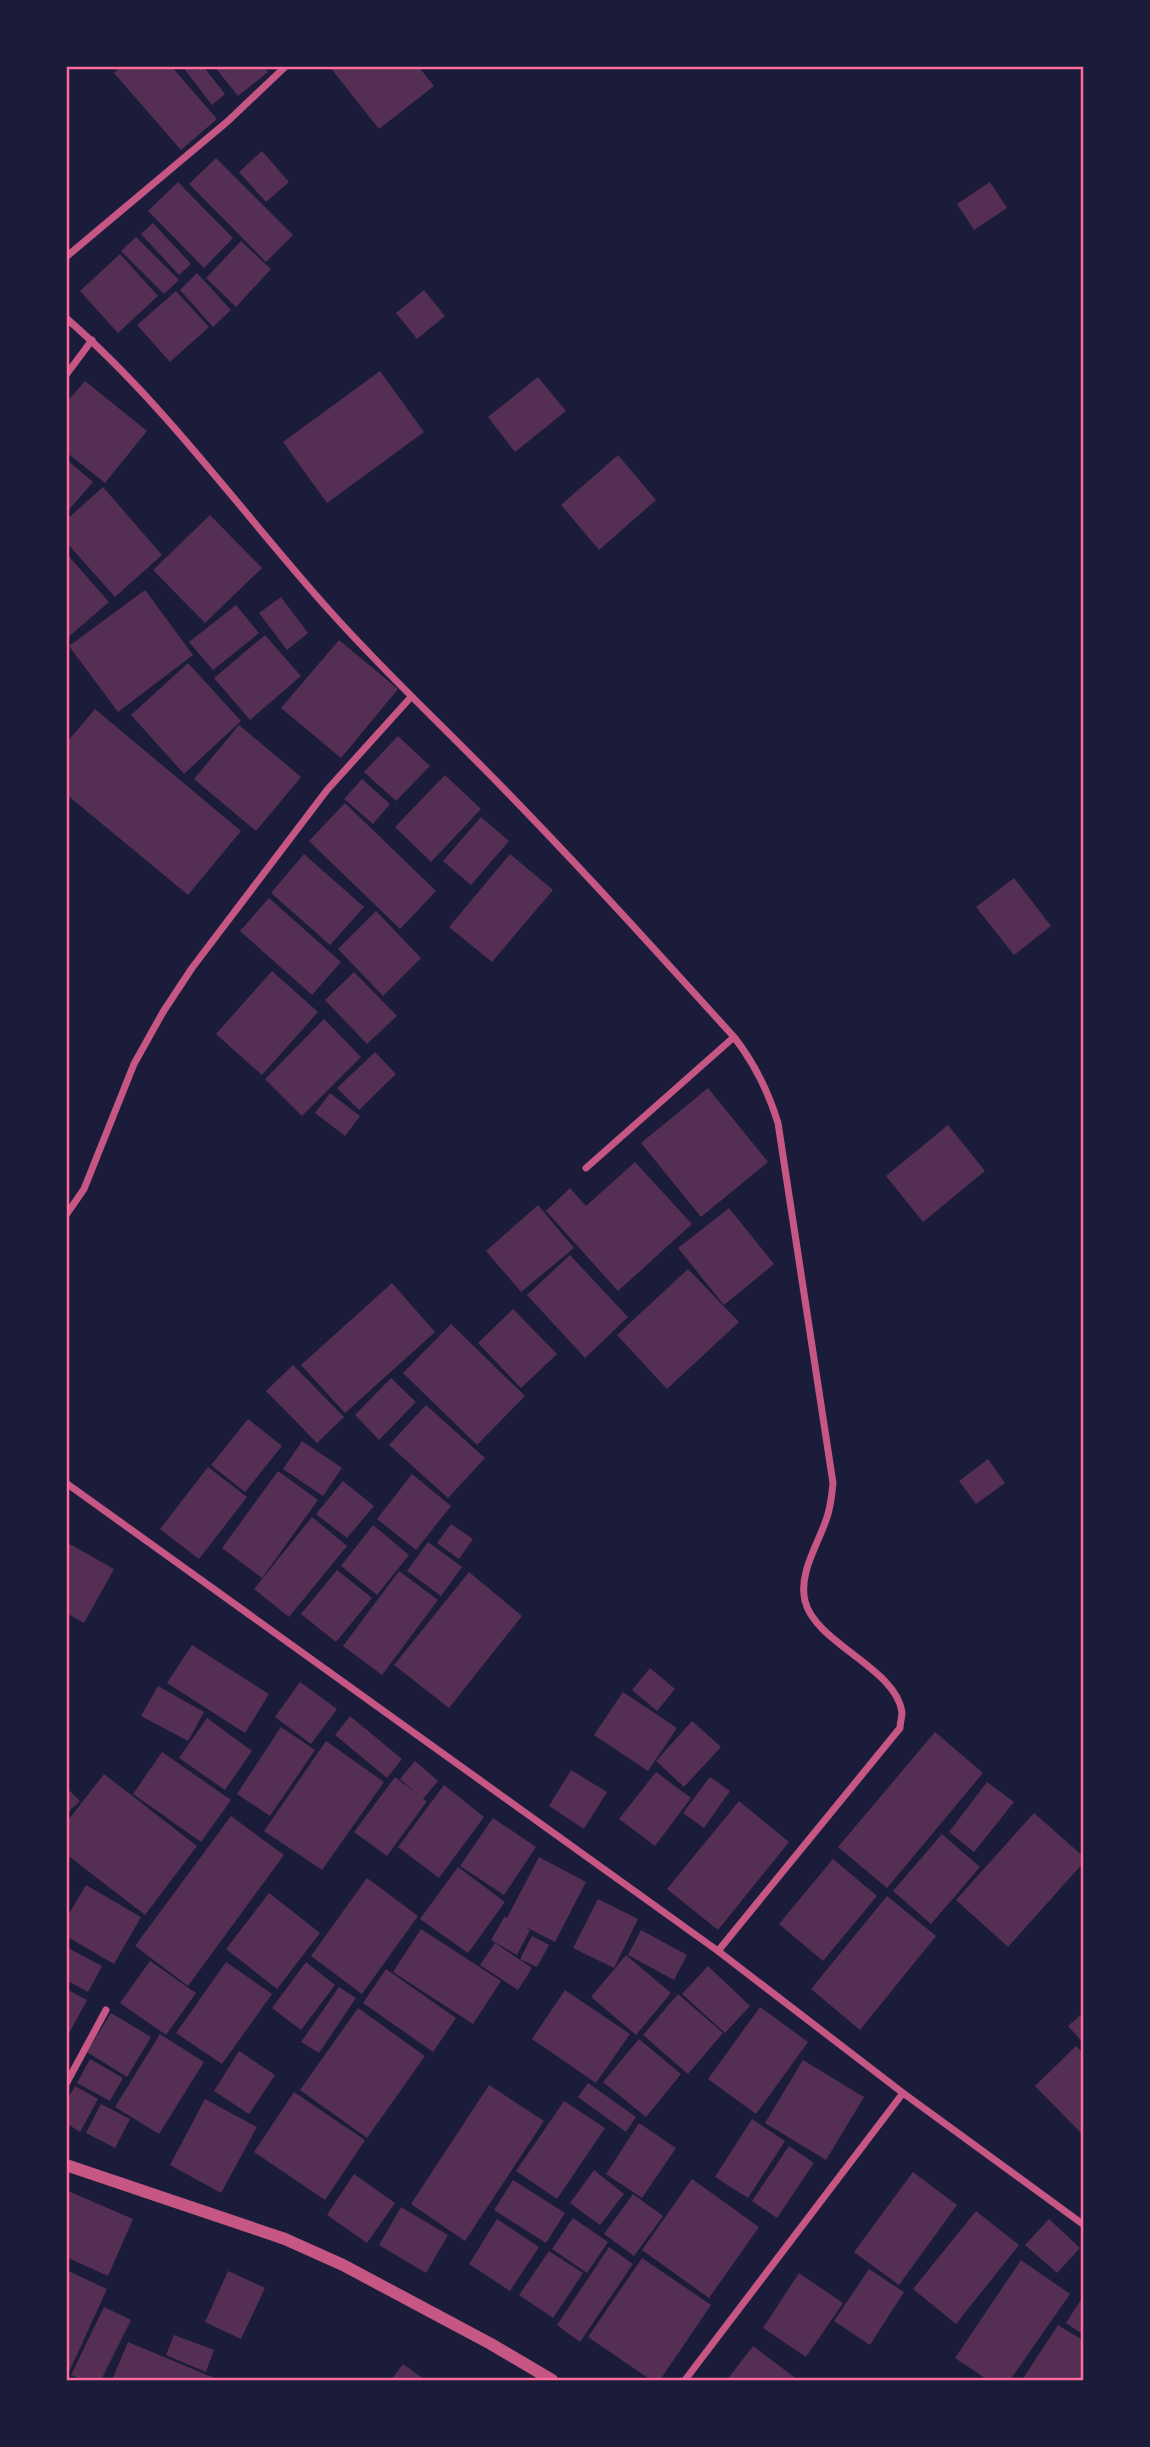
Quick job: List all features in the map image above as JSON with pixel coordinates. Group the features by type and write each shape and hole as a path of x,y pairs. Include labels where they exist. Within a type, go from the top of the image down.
{"street":[{"path":"66,257 229,121 286,66"},
{"path":"66,318 92,340 167,422 328,609 411,698 459,743 554,841 734,1037 751,1059 769,1091 778,1123 833,1483 829,1513 802,1581 805,1603 824,1629 877,1674 892,1691 902,1712 900,1728 718,1951"},
{"path":"66,375 92,340"},
{"path":"66,1215 84,1189 134,1064 192,968 327,790 411,698"},
{"path":"586,1168 734,1037"},
{"path":"66,1483 718,1951 903,2093 1083,2225"},
{"path":"66,2084 106,2010"},
{"path":"685,2381 903,2093"},
{"path":"66,2165 235,2221 309,2249 491,2344 552,2381"}],"building":[{"path":"121,66 171,66 217,119 181,150 114,73"},
{"path":"182,66 203,66 225,94 212,105"},
{"path":"214,66 264,66 268,72 238,96"},
{"path":"329,66 418,66 434,86 379,129"},
{"path":"262,151 289,182 266,202 239,172"},
{"path":"216,158 293,235 266,262 189,184"},
{"path":"178,182 233,238 204,268 148,211"},
{"path":"990,182 1007,208 974,230 957,204"},
{"path":"153,223 191,264 179,275 141,234"},
{"path":"136,237 179,280 164,294 121,251"},
{"path":"241,241 271,269 236,307 206,278"},
{"path":"120,254 158,296 118,333 80,291"},
{"path":"197,273 231,310 213,327 180,290"},
{"path":"424,290 445,316 417,339 396,313"},
{"path":"176,291 209,327 170,362 137,325"},
{"path":"380,371 424,432 327,503 283,442"},
{"path":"538,377 566,411 515,452 488,417"},
{"path":"85,381 147,431 105,483 66,452 66,403"},
{"path":"618,455 656,500 599,550 561,505"},
{"path":"66,459 93,482 66,513"},
{"path":"103,487 162,555 115,597 66,542 66,520"},
{"path":"210,515 262,568 205,623 153,570"},
{"path":"66,553 109,602 66,639"},
{"path":"145,590 193,655 118,712 69,646"},
{"path":"281,597 308,633 287,650 259,613"},
{"path":"236,605 259,633 213,670 189,642"},
{"path":"265,635 301,676 250,720 214,678"},
{"path":"339,640 398,689 341,758 281,708"},
{"path":"188,663 241,721 184,774 131,715"},
{"path":"95,709 241,831 188,895 66,794 66,743"},
{"path":"239,725 301,777 256,831 194,779"},
{"path":"398,736 430,766 396,801 364,772"},
{"path":"445,775 481,809 431,862 395,827"},
{"path":"362,779 390,804 373,824 344,799"},
{"path":"345,803 436,891 400,929 309,841"},
{"path":"481,817 509,841 471,885 443,861"},
{"path":"304,854 364,907 330,945 271,893"},
{"path":"510,854 553,890 492,962 449,927"},
{"path":"1014,878 1051,926 1014,955 976,907"},
{"path":"269,898 341,962 312,995 240,931"},
{"path":"376,911 421,958 383,996 338,949"},
{"path":"272,971 318,1012 262,1075 216,1034"},
{"path":"354,972 397,1016 367,1044 325,1000"},
{"path":"324,1019 361,1057 302,1116 265,1079"},
{"path":"375,1052 396,1074 359,1110 337,1088"},
{"path":"708,1088 768,1162 701,1217 641,1143"},
{"path":"330,1093 360,1116 345,1136 315,1113"},
{"path":"948,1125 985,1171 923,1222 886,1176"},
{"path":"635,1162 692,1224 618,1291 546,1211 570,1188 586,1206"},
{"path":"538,1205 574,1248 521,1292 486,1251"},
{"path":"729,1208 774,1264 724,1305 678,1248"},
{"path":"570,1255 628,1317 585,1358 527,1295"},
{"path":"688,1269 739,1322 667,1389 617,1335"},
{"path":"392,1283 435,1332 345,1413 301,1365"},
{"path":"513,1309 557,1354 521,1388 478,1343"},
{"path":"451,1324 525,1396 477,1445 403,1373"},
{"path":"293,1365 344,1417 317,1443 266,1391"},
{"path":"391,1378 416,1402 379,1440 355,1415"},
{"path":"426,1405 485,1458 448,1498 389,1445"},
{"path":"248,1419 282,1446 245,1492 211,1465"},
{"path":"302,1441 342,1468 323,1496 283,1469"},
{"path":"988,1459 1005,1483 976,1504 959,1481"},
{"path":"208,1467 247,1497 199,1559 160,1529"},
{"path":"278,1471 318,1500 262,1578 222,1548"},
{"path":"412,1474 451,1506 416,1550 377,1519"},
{"path":"343,1481 374,1506 347,1538 316,1514"},
{"path":"312,1517 347,1546 289,1617 254,1589"},
{"path":"451,1524 473,1539 459,1559 437,1543"},
{"path":"373,1525 409,1555 377,1595 341,1566"},
{"path":"66,1542 114,1569 84,1623 66,1613"},
{"path":"428,1542 462,1567 441,1596 407,1571"},
{"path":"337,1570 372,1598 336,1642 301,1614"},
{"path":"399,1571 438,1600 382,1675 343,1646"},
{"path":"469,1572 522,1616 449,1708 394,1665"},
{"path":"192,1645 269,1694 245,1733 167,1683"},
{"path":"650,1668 675,1689 657,1711 632,1690"},
{"path":"300,1682 337,1709 311,1744 275,1717"},
{"path":"158,1686 204,1712 188,1741 141,1716"},
{"path":"623,1692 677,1728 648,1771 594,1735"},
{"path":"350,1716 402,1759 387,1778 335,1735"},
{"path":"207,1718 252,1751 225,1790 179,1758"},
{"path":"692,1721 721,1747 684,1787 656,1761"},
{"path":"281,1727 315,1750 270,1816 237,1794"},
{"path":"935,1732 983,1773 887,1888 838,1847"},
{"path":"326,1741 384,1782 322,1870 264,1831"},
{"path":"162,1752 231,1800 201,1842 133,1794"},
{"path":"415,1761 438,1781 423,1799 427,1801 387,1856 354,1832 395,1777 417,1794 400,1779"},
{"path":"571,1770 607,1792 584,1829 549,1806"},
{"path":"656,1772 691,1798 655,1846 619,1819"},
{"path":"104,1774 197,1846 145,1915 66,1854 66,1823"},
{"path":"710,1777 730,1791 704,1828 683,1813"},
{"path":"987,1782 1014,1802 974,1852 949,1832"},
{"path":"444,1785 484,1817 439,1878 398,1847"},
{"path":"66,1787 80,1801 66,1814"},
{"path":"739,1801 789,1842 718,1930 667,1889"},
{"path":"1034,1813 1084,1857 1084,1862 1008,1947 956,1900"},
{"path":"231,1816 284,1855 188,1986 135,1946"},
{"path":"493,1818 536,1847 504,1895 460,1866"},
{"path":"942,1834 980,1867 931,1924 893,1891"},
{"path":"539,1857 586,1882 555,1942 524,1926 530,1930 517,1955 491,1940 505,1916 507,1918"},
{"path":"833,1859 877,1896 823,1961 779,1924"},
{"path":"458,1867 505,1902 468,1953 420,1919"},
{"path":"367,1878 418,1916 362,1994 311,1956"},
{"path":"86,1885 141,1917 114,1964 66,1936 66,1919"},
{"path":"269,1893 320,1933 277,1989 226,1949"},
{"path":"887,1896 936,1936 860,2030 811,1989"},
{"path":"598,1899 638,1919 614,1968 573,1948"},
{"path":"421,1929 501,1981 473,2024 393,1972"},
{"path":"641,1930 687,1955 674,1980 628,1955"},
{"path":"532,1936 549,1945 537,1967 520,1959"},
{"path":"495,1943 532,1968 518,1990 480,1965"},
{"path":"66,1947 102,1966 88,1992 66,1980"},
{"path":"626,1955 671,1993 636,2035 591,1997"},
{"path":"150,1961 196,1993 166,2035 120,2003"},
{"path":"226,1962 272,1994 222,2064 176,2033"},
{"path":"306,1962 335,1985 301,2030 272,2008"},
{"path":"708,1966 750,2006 725,2033 682,1994"},
{"path":"386,1969 456,2018 433,2052 363,2003"},
{"path":"339,1987 356,1998 319,2053 301,2042"},
{"path":"66,1989 87,2000 66,2039"},
{"path":"565,1990 630,2034 596,2083 532,2039"},
{"path":"678,1994 723,2033 688,2074 643,2035"},
{"path":"760,2007 808,2042 756,2114 708,2079"},
{"path":"358,2008 425,2056 367,2138 300,2090"},
{"path":"1084,2012 1084,2044 1068,2026"},
{"path":"111,2013 151,2037 127,2077 87,2052"},
{"path":"160,2034 204,2062 159,2134 115,2107"},
{"path":"639,2039 681,2074 646,2117 603,2082"},
{"path":"1076,2046 1084,2054 1084,2136 1035,2086"},
{"path":"239,2051 275,2075 249,2114 214,2091"},
{"path":"90,2059 123,2078 110,2101 77,2083"},
{"path":"803,2060 864,2097 826,2160 765,2123"},
{"path":"588,2083 636,2117 626,2132 578,2097"},
{"path":"489,2085 544,2121 465,2241 411,2204"},
{"path":"75,2086 98,2099 80,2132 66,2123 66,2102"},
{"path":"294,2092 365,2140 325,2200 254,2152"},
{"path":"205,2099 257,2127 221,2193 170,2165"},
{"path":"564,2101 605,2128 557,2199 516,2171"},
{"path":"101,2104 130,2119 115,2148 86,2133"},
{"path":"752,2119 785,2141 748,2198 715,2177"},
{"path":"639,2123 676,2148 642,2198 606,2174"},
{"path":"789,2146 814,2163 777,2218 752,2201"},
{"path":"594,2170 624,2194 600,2225 570,2203"},
{"path":"913,2172 957,2205 899,2285 854,2252"},
{"path":"354,2174 395,2203 367,2243 327,2215"},
{"path":"692,2179 759,2227 709,2298 642,2250"},
{"path":"513,2180 565,2213 546,2243 494,2210"},
{"path":"66,2190 133,2219 108,2276 66,2257"},
{"path":"633,2194 663,2216 634,2256 604,2234"},
{"path":"401,2207 448,2235 426,2273 379,2245"},
{"path":"976,2211 1019,2245 956,2324 913,2289"},
{"path":"573,2218 608,2242 587,2273 552,2249"},
{"path":"497,2219 539,2247 510,2291 469,2264"},
{"path":"1049,2219 1080,2248 1057,2273 1025,2245"},
{"path":"609,2247 633,2264 580,2342 557,2325"},
{"path":"549,2251 583,2273 553,2318 519,2295"},
{"path":"642,2258 711,2305 660,2380 651,2380 588,2337"},
{"path":"1021,2260 1070,2294 1010,2380 988,2380 955,2358"},
{"path":"869,2269 904,2292 870,2345 834,2321"},
{"path":"66,2270 107,2289 70,2370 66,2369"},
{"path":"228,2271 265,2288 241,2339 205,2322"},
{"path":"799,2273 843,2303 806,2357 763,2328"},
{"path":"1084,2295 1084,2335 1066,2323"},
{"path":"104,2307 131,2320 101,2380 83,2380 71,2375"},
{"path":"1058,2325 1084,2341 1084,2380 1022,2380"},
{"path":"174,2335 214,2350 206,2372 166,2355"},
{"path":"128,2342 219,2380 112,2380"},
{"path":"753,2346 798,2380 727,2380"},
{"path":"403,2364 425,2380 391,2380"}]}
